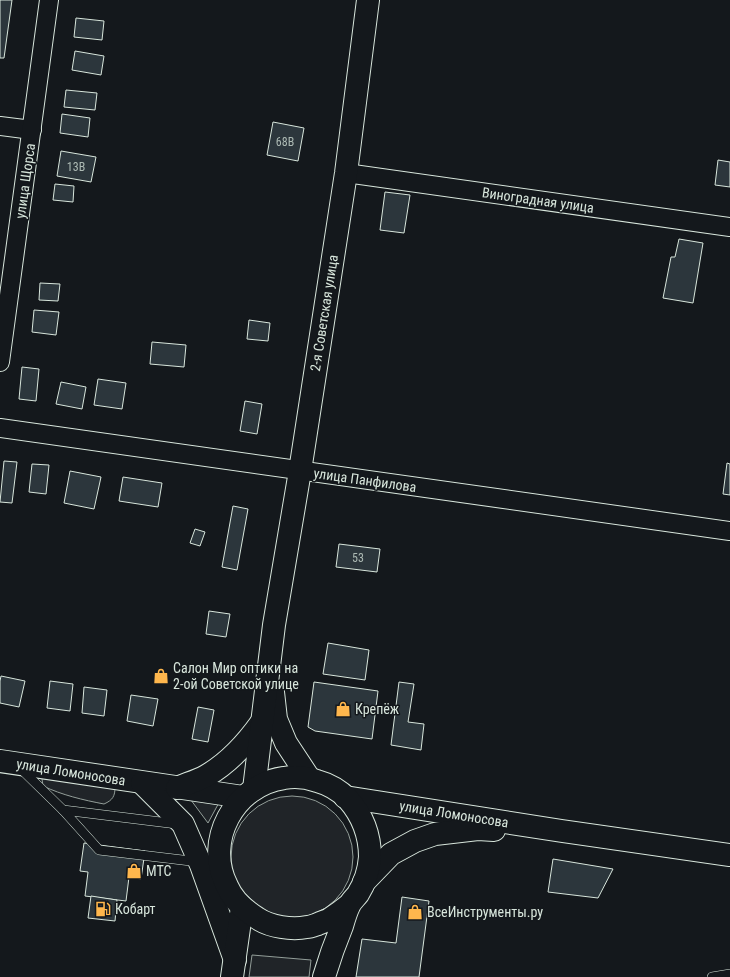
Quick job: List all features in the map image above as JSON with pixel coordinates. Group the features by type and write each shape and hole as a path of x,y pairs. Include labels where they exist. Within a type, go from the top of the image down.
{"main road":[{"name":"2-я Советская улица","path":"248,793 262,722 274,625 300,471 346,173 368,0"},
{"name":"2-я Советская улица","path":"274,625 273,696 276,719 286,744 309,778"},
{"name":"2-я Советская улица","path":"177,788 205,777 231,760 262,722"},
{"name":"улица Ломоносова","path":"8,763 177,788 248,793"},
{"path":"292,777 309,778 327,784 345,796 359,813 369,842 370,857 368,868 359,892 349,905 329,920 308,927 293,928 277,926 259,919 242,907 232,896 222,875 219,860 222,830 230,814 248,793 268,782 280,779 292,777"},
{"name":"улица Ломоносова","path":"142,783 183,824 200,862 234,969"},
{"name":"улица Ломоносова","path":"345,796 562,831 730,855"},
{"name":"улица Ломоносова","path":"364,882 391,854 415,841 435,834 478,829 562,831"},
{"path":"324,977 349,905"},
{"path":"234,969 242,907"}],"street":[{"name":"улица Щорса","path":"0,362 49,0"},
{"path":"0,126 32,130"},
{"name":"Виноградная улица","path":"346,173 730,227"},
{"name":"улица Панфилова","path":"0,428 730,531"}],"lane":[{"path":"8,763 63,810 99,850 200,862"},
{"path":"63,810 183,824"},
{"path":"712,977 730,974"}],"shaded area":[{"path":"45,774 115,787 115,793 110,801 104,804 65,795 43,786 42,779"},
{"path":"185,792 222,797 208,823"},
{"path":"292,796 315,801 335,814 348,834 353,857 348,880 335,900 315,913 292,918 269,913 249,900 236,880 231,857 236,834 249,814 269,801"},
{"path":"252,955 311,960 309,977 249,977"}],"building":[{"path":"0,0 12,0 4,58 0,58"},
{"path":"76,18 104,21 102,40 74,37"},
{"path":"75,51 104,56 101,75 72,70"},
{"path":"66,90 97,93 95,110 64,107"},
{"path":"62,114 90,118 88,137 60,133"},
{"path":"273,122 304,128 298,161 267,155"},
{"path":"61,151 96,157 91,182 57,176"},
{"path":"718,160 730,162 730,187 715,185"},
{"path":"55,184 74,186 73,202 53,200"},
{"path":"385,192 410,195 404,233 380,230"},
{"path":"679,239 703,243 693,303 663,298 671,257 675,257"},
{"path":"40,283 60,284 58,301 39,300"},
{"path":"34,310 59,312 56,335 32,332"},
{"path":"249,320 270,323 268,341 247,339"},
{"path":"152,342 186,345 184,367 150,364"},
{"path":"22,367 39,369 36,401 19,399"},
{"path":"98,379 126,383 122,409 94,405"},
{"path":"61,382 86,387 82,409 56,404"},
{"path":"245,401 262,404 257,434 240,431"},
{"path":"4,461 17,462 12,503 0,502"},
{"path":"727,463 730,464 730,495 723,494"},
{"path":"32,464 49,465 46,494 29,492"},
{"path":"70,471 101,477 94,509 64,503"},
{"path":"123,477 162,483 158,507 119,501"},
{"path":"233,506 248,509 237,570 222,567"},
{"path":"195,529 205,532 200,546 190,543"},
{"path":"339,544 380,549 377,572 336,567"},
{"path":"209,611 230,614 226,637 206,634"},
{"path":"328,643 369,650 365,680 323,674"},
{"path":"1,676 25,681 19,707 0,703"},
{"path":"50,681 73,684 70,711 47,708"},
{"name":"Крепёж","path":"314,682 378,691 372,739 315,731 308,727"},
{"path":"399,682 414,684 408,722 424,724 421,750 391,745"},
{"path":"84,687 107,690 104,716 82,713"},
{"path":"131,695 158,699 153,726 127,721"},
{"path":"198,707 214,710 208,742 192,739"},
{"path":"84,843 145,851 141,879 129,877 126,901 85,896 88,872 80,871"},
{"path":"553,859 613,869 598,898 548,892"},
{"name":"Кобарт","path":"91,896 117,900 115,921 88,918"},
{"path":"402,897 429,901 419,977 356,977 362,939 396,943"}],"place":[{"name":"Салон Мир оптики на 2-ой Советской улице","path":"161,676"},
{"name":"Крепёж","path":"343,709"},
{"name":"МТС","path":"134,871"},
{"name":"Кобарт","path":"103,909"},
{"name":"ВсеИнструменты.ру","path":"415,912"}]}
